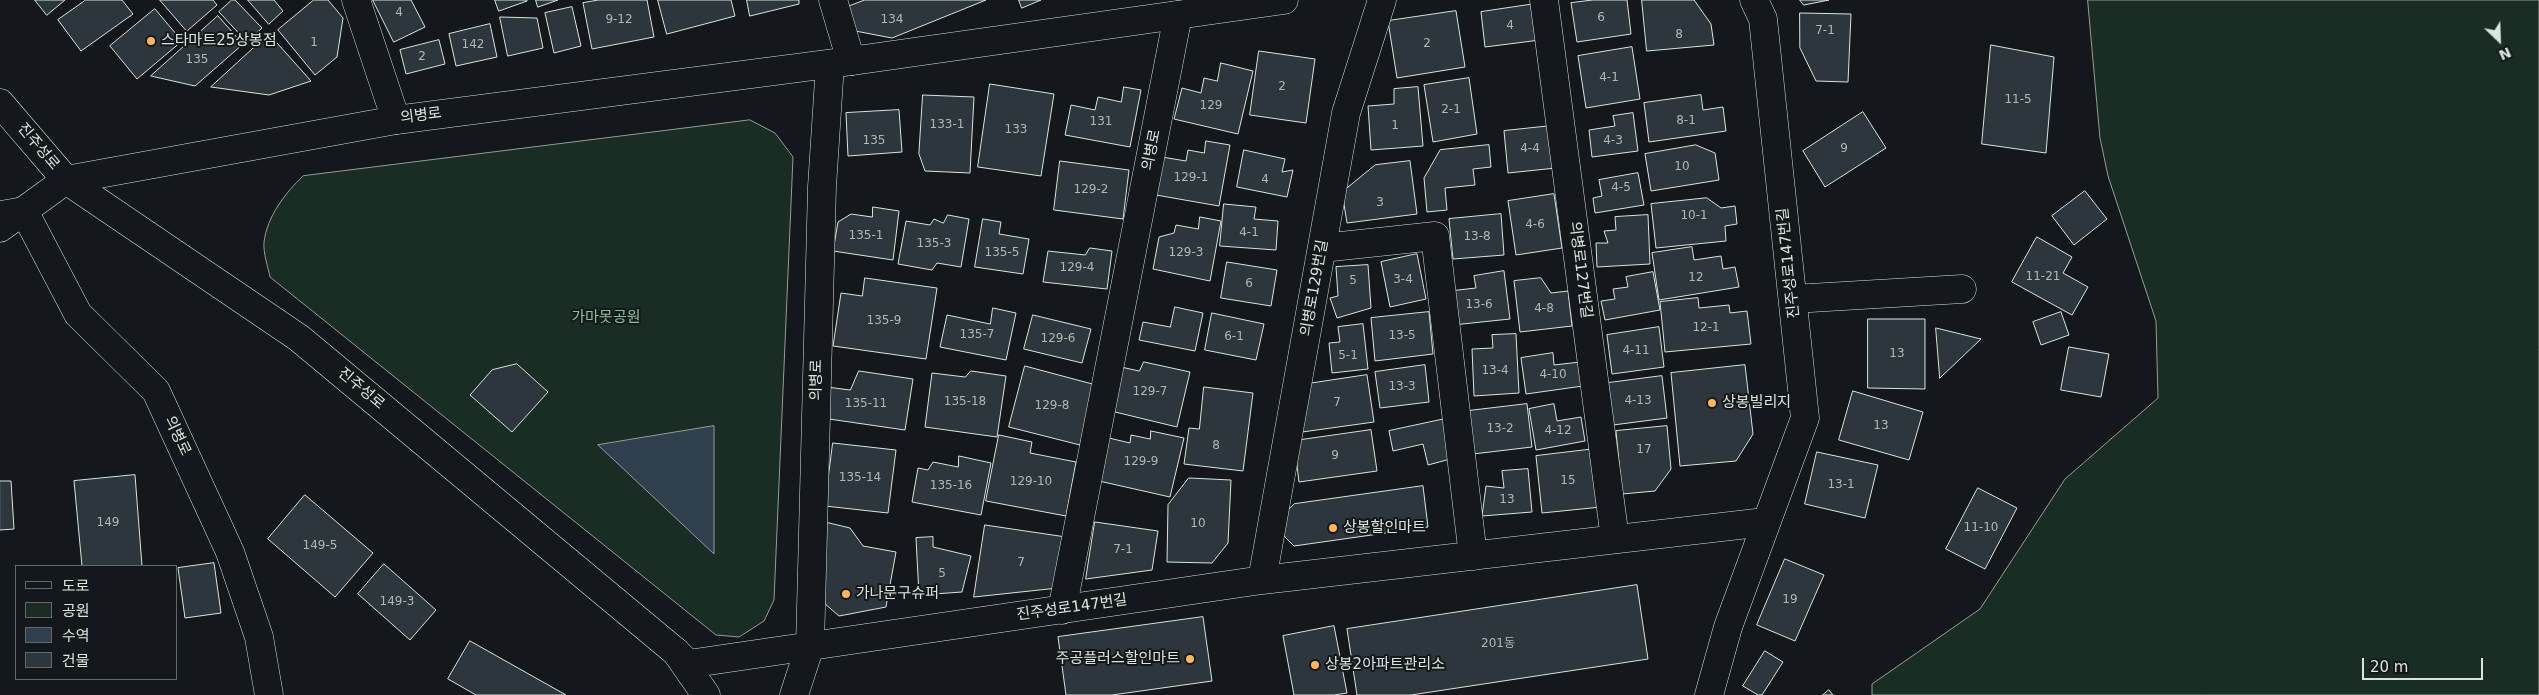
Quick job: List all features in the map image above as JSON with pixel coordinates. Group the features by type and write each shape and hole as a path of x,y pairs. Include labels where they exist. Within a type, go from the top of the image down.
{"street":[{"path":"356,0 396,120"},
{"path":"833,0 841,62"},
{"name":"의병로","path":"0,228 12,213 66,180 396,120 841,62 1284,0"},
{"name":"의병로129번길","path":"1262,580 1346,113 1382,0"},
{"name":"의병로127번길","path":"1544,0 1615,540"},
{"name":"진주성로147번길","path":"1709,695 1728,628 1765,522 1805,418 1763,18 1754,0"},
{"name":"의병로","path":"1062,610 1178,15"},
{"name":"의병로","path":"794,695 810,646 822,187 841,62"},
{"name":"진주성로","path":"0,102 66,180 299,338 676,652 706,695"},
{"name":"의병로","path":"12,213 78,314 156,391 230,552 258,637 269,695"},
{"path":"1322,248 1436,236 1473,556"},
{"path":"1792,299 1962,289"},
{"name":"진주성로147번길","path":"676,652 688,664 1262,580 1765,522"}],"green space":[{"path":"2088,0 2539,0 2539,695 1872,695 1872,684 1980,609 2065,479 2158,398 2156,321 2108,176 2100,138"},
{"name":"가마못공원","path":"750,120 775,133 793,157 774,600 764,621 739,637 716,635 270,277 264,242 269,224 278,206 303,176"}],"water":[{"path":"714,426 714,554 598,445"}],"building":[{"path":"35,0 65,0 47,15"},
{"path":"86,0 122,0 133,14 81,51 58,20"},
{"path":"160,0 213,0 217,5 187,31"},
{"path":"232,0 235,0 262,28 247,42 219,12"},
{"path":"248,0 274,0 283,11 269,24"},
{"path":"314,0 328,0 343,18 337,57 315,75 278,30"},
{"path":"373,0 411,0 425,27 394,42"},
{"path":"495,0 527,0 527,1 499,11"},
{"path":"536,0 558,0 538,7"},
{"path":"599,0 647,0 654,37 592,49 583,3"},
{"path":"658,0 731,0 735,16 667,34"},
{"path":"747,0 799,0 799,4 750,16"},
{"path":"865,0 986,0 892,38 850,30 842,9"},
{"path":"1019,0 1041,0 1022,8"},
{"path":"1593,0 1627,0 1631,34 1577,42 1571,3"},
{"path":"1642,0 1694,0 1711,24 1714,45 1647,51"},
{"path":"1800,0 1829,0 1804,5"},
{"path":"1535,4 1540,40 1485,47 1481,12"},
{"path":"572,7 581,46 554,53 545,13"},
{"path":"155,9 182,41 137,79 110,46"},
{"path":"1456,11 1465,67 1397,78 1388,21"},
{"path":"1800,13 1851,14 1848,82 1816,81 1800,48"},
{"path":"218,16 243,44 195,86 151,76"},
{"path":"500,17 537,18 543,48 508,56"},
{"path":"490,24 497,57 456,66 449,34"},
{"path":"269,34 311,81 269,95 211,87"},
{"path":"439,40 445,64 406,74 400,50"},
{"path":"1991,45 2054,57 2046,153 1982,144"},
{"path":"1632,47 1640,99 1586,108 1578,56"},
{"path":"1259,51 1315,59 1306,123 1250,115"},
{"path":"1221,63 1253,71 1238,134 1174,119 1182,88 1201,93 1204,78 1217,81"},
{"path":"1469,78 1477,134 1433,142 1424,85"},
{"path":"990,84 1054,94 1041,176 978,167"},
{"path":"1124,87 1141,90 1130,147 1065,135 1071,105 1095,110 1098,97 1121,102"},
{"path":"1418,87 1423,146 1371,150 1368,106 1394,104 1394,89"},
{"path":"923,95 974,97 970,173 925,171 919,154"},
{"path":"1701,95 1703,110 1723,107 1726,131 1649,142 1644,103"},
{"path":"899,110 902,152 848,156 846,113"},
{"path":"1863,112 1886,148 1825,187 1803,151"},
{"path":"1633,113 1638,151 1592,157 1589,130 1615,126 1613,116"},
{"path":"1551,126 1556,168 1508,173 1504,131"},
{"path":"1206,141 1230,145 1219,206 1156,195 1162,157 1186,161 1188,150 1204,153"},
{"path":"1489,145 1491,167 1473,169 1475,185 1445,188 1447,210 1427,212 1424,178 1440,150"},
{"path":"1696,145 1715,153 1719,180 1651,191 1645,154"},
{"path":"1244,150 1285,159 1282,172 1293,170 1287,197 1237,187"},
{"path":"1060,161 1129,170 1123,219 1054,210"},
{"path":"1410,161 1417,214 1347,223 1342,192 1375,165"},
{"path":"1638,173 1644,205 1595,213 1593,198 1602,196 1599,180"},
{"path":"2085,191 2107,219 2074,245 2052,216"},
{"path":"1554,194 1562,248 1516,255 1508,201"},
{"path":"1707,198 1721,208 1735,206 1737,224 1725,226 1726,241 1656,248 1651,204"},
{"path":"1224,204 1256,207 1254,219 1278,221 1276,250 1220,246"},
{"path":"873,207 899,211 893,260 833,251 838,222 851,214 872,217"},
{"path":"1501,214 1504,255 1453,259 1449,219"},
{"path":"948,215 969,219 961,267 937,263 932,270 898,264 906,221 930,225 934,219 943,223"},
{"path":"1648,215 1650,264 1597,267 1596,243 1608,243 1604,231 1616,230 1615,217"},
{"path":"1200,217 1221,221 1210,281 1153,269 1159,237 1174,233 1176,225 1198,229"},
{"path":"983,219 1001,222 999,234 1029,239 1023,274 975,267"},
{"path":"2037,237 2072,257 2063,273 2088,287 2072,315 2012,282"},
{"path":"1692,247 1694,260 1721,256 1723,269 1735,267 1739,287 1659,300 1652,253"},
{"path":"1090,248 1112,251 1107,289 1043,282 1048,251 1085,255"},
{"path":"1417,254 1426,299 1390,307 1381,262"},
{"path":"1227,262 1277,270 1271,306 1221,298"},
{"path":"1368,265 1371,308 1337,318 1330,298 1338,296 1336,267"},
{"path":"1504,271 1510,319 1453,325 1449,291 1476,288 1474,276"},
{"path":"1653,272 1660,310 1605,320 1601,301 1615,299 1613,289 1628,287 1626,277"},
{"path":"865,278 937,288 926,359 833,346 841,293 862,296"},
{"path":"1541,278 1551,293 1568,291 1572,326 1520,332 1514,281"},
{"path":"1698,298 1699,308 1729,305 1730,313 1747,311 1751,344 1665,352 1660,302"},
{"path":"1175,307 1203,313 1195,351 1139,340 1143,322 1170,327"},
{"path":"993,308 1016,313 1006,360 940,347 947,315 990,324"},
{"path":"1429,312 1433,354 1375,361 1371,318"},
{"path":"2061,312 2069,335 2041,345 2033,322"},
{"path":"1212,313 1264,324 1256,360 1205,350"},
{"path":"1033,315 1091,329 1082,363 1024,349"},
{"path":"1868,319 1925,319 1925,389 1868,388"},
{"path":"1363,324 1368,369 1332,373 1329,343 1340,342 1338,327"},
{"path":"1659,327 1664,367 1612,374 1607,335"},
{"path":"1936,328 1981,339 1940,378"},
{"path":"1516,334 1519,393 1474,396 1472,349 1493,348 1492,335"},
{"path":"2069,347 2109,354 2101,397 2061,390"},
{"path":"1553,353 1554,365 1580,362 1583,386 1526,394 1521,358"},
{"path":"1144,362 1190,372 1177,427 1111,411 1121,367 1139,371"},
{"path":"517,364 548,392 512,432 470,395 492,370"},
{"path":"1425,365 1429,402 1380,408 1375,372"},
{"name":"상봉빌리지","path":"1745,365 1753,434 1736,461 1680,466 1671,373"},
{"path":"1025,366 1096,385 1080,445 1009,427"},
{"path":"859,371 913,379 905,430 822,418 827,387 850,390"},
{"path":"971,371 1006,376 997,437 925,427 932,373 965,377"},
{"path":"1367,375 1374,422 1295,433 1307,384"},
{"path":"1662,376 1667,418 1613,425 1608,383"},
{"path":"1204,387 1253,393 1243,471 1184,464 1189,428 1199,429"},
{"path":"1853,391 1923,412 1909,460 1839,440"},
{"path":"1527,404 1532,447 1473,454 1468,411"},
{"path":"1554,404 1557,421 1581,417 1585,441 1536,450 1529,409"},
{"path":"1445,419 1454,458 1428,465 1423,444 1393,451 1389,431"},
{"path":"1667,426 1671,469 1655,491 1622,494 1616,431"},
{"path":"1371,430 1377,471 1299,482 1294,441"},
{"path":"1151,431 1184,438 1170,497 1099,481 1109,438 1130,443 1131,435 1150,439"},
{"path":"999,435 1032,442 1030,453 1076,462 1066,516 986,501"},
{"path":"833,443 896,450 888,513 825,506"},
{"path":"1595,449 1601,507 1542,513 1536,456"},
{"path":"1817,452 1878,465 1865,518 1805,504"},
{"path":"959,456 991,463 981,515 912,502 918,468 928,470 933,462 958,467"},
{"path":"1528,469 1532,512 1482,516 1486,486 1504,488 1502,471"},
{"path":"135,475 142,565 82,565 74,481"},
{"path":"1189,478 1231,480 1228,543 1212,563 1167,562 1168,505"},
{"path":"0,481 11,481 14,529 0,530"},
{"path":"1423,486 1428,527 1294,546 1273,525 1294,504"},
{"path":"1978,488 2017,508 1985,569 1946,549"},
{"path":"305,495 373,553 335,597 268,539"},
{"path":"821,521 850,528 863,546 896,552 886,607 839,616 823,602"},
{"path":"1095,522 1158,531 1152,570 1086,579"},
{"path":"985,525 1066,537 1058,588 974,597"},
{"path":"933,537 933,547 971,556 962,592 919,595 916,538"},
{"path":"1785,559 1824,575 1795,641 1757,625"},
{"path":"214,563 221,613 185,618 178,568"},
{"path":"384,564 436,610 410,640 358,594"},
{"path":"1637,585 1648,659 1411,695 1357,695 1347,629"},
{"path":"1203,617 1212,681 1112,695 1066,695 1058,637"},
{"name":"상봉2아파트관리소","path":"1334,626 1347,693 1334,695 1294,695 1283,636"},
{"path":"470,641 566,695 476,695 448,679"},
{"path":"1765,651 1783,662 1762,695 1758,695 1743,686"},
{"path":"1829,690 1833,695 1823,695"}],"place":[{"name":"스타마트25상봉점","path":"151,41"},
{"name":"상봉빌리지","path":"1712,403"},
{"name":"상봉할인마트","path":"1333,528"},
{"name":"가나문구슈퍼","path":"846,594"},
{"name":"주공플러스할인마트","path":"1190,659"},
{"name":"상봉2아파트관리소","path":"1315,665"}]}
